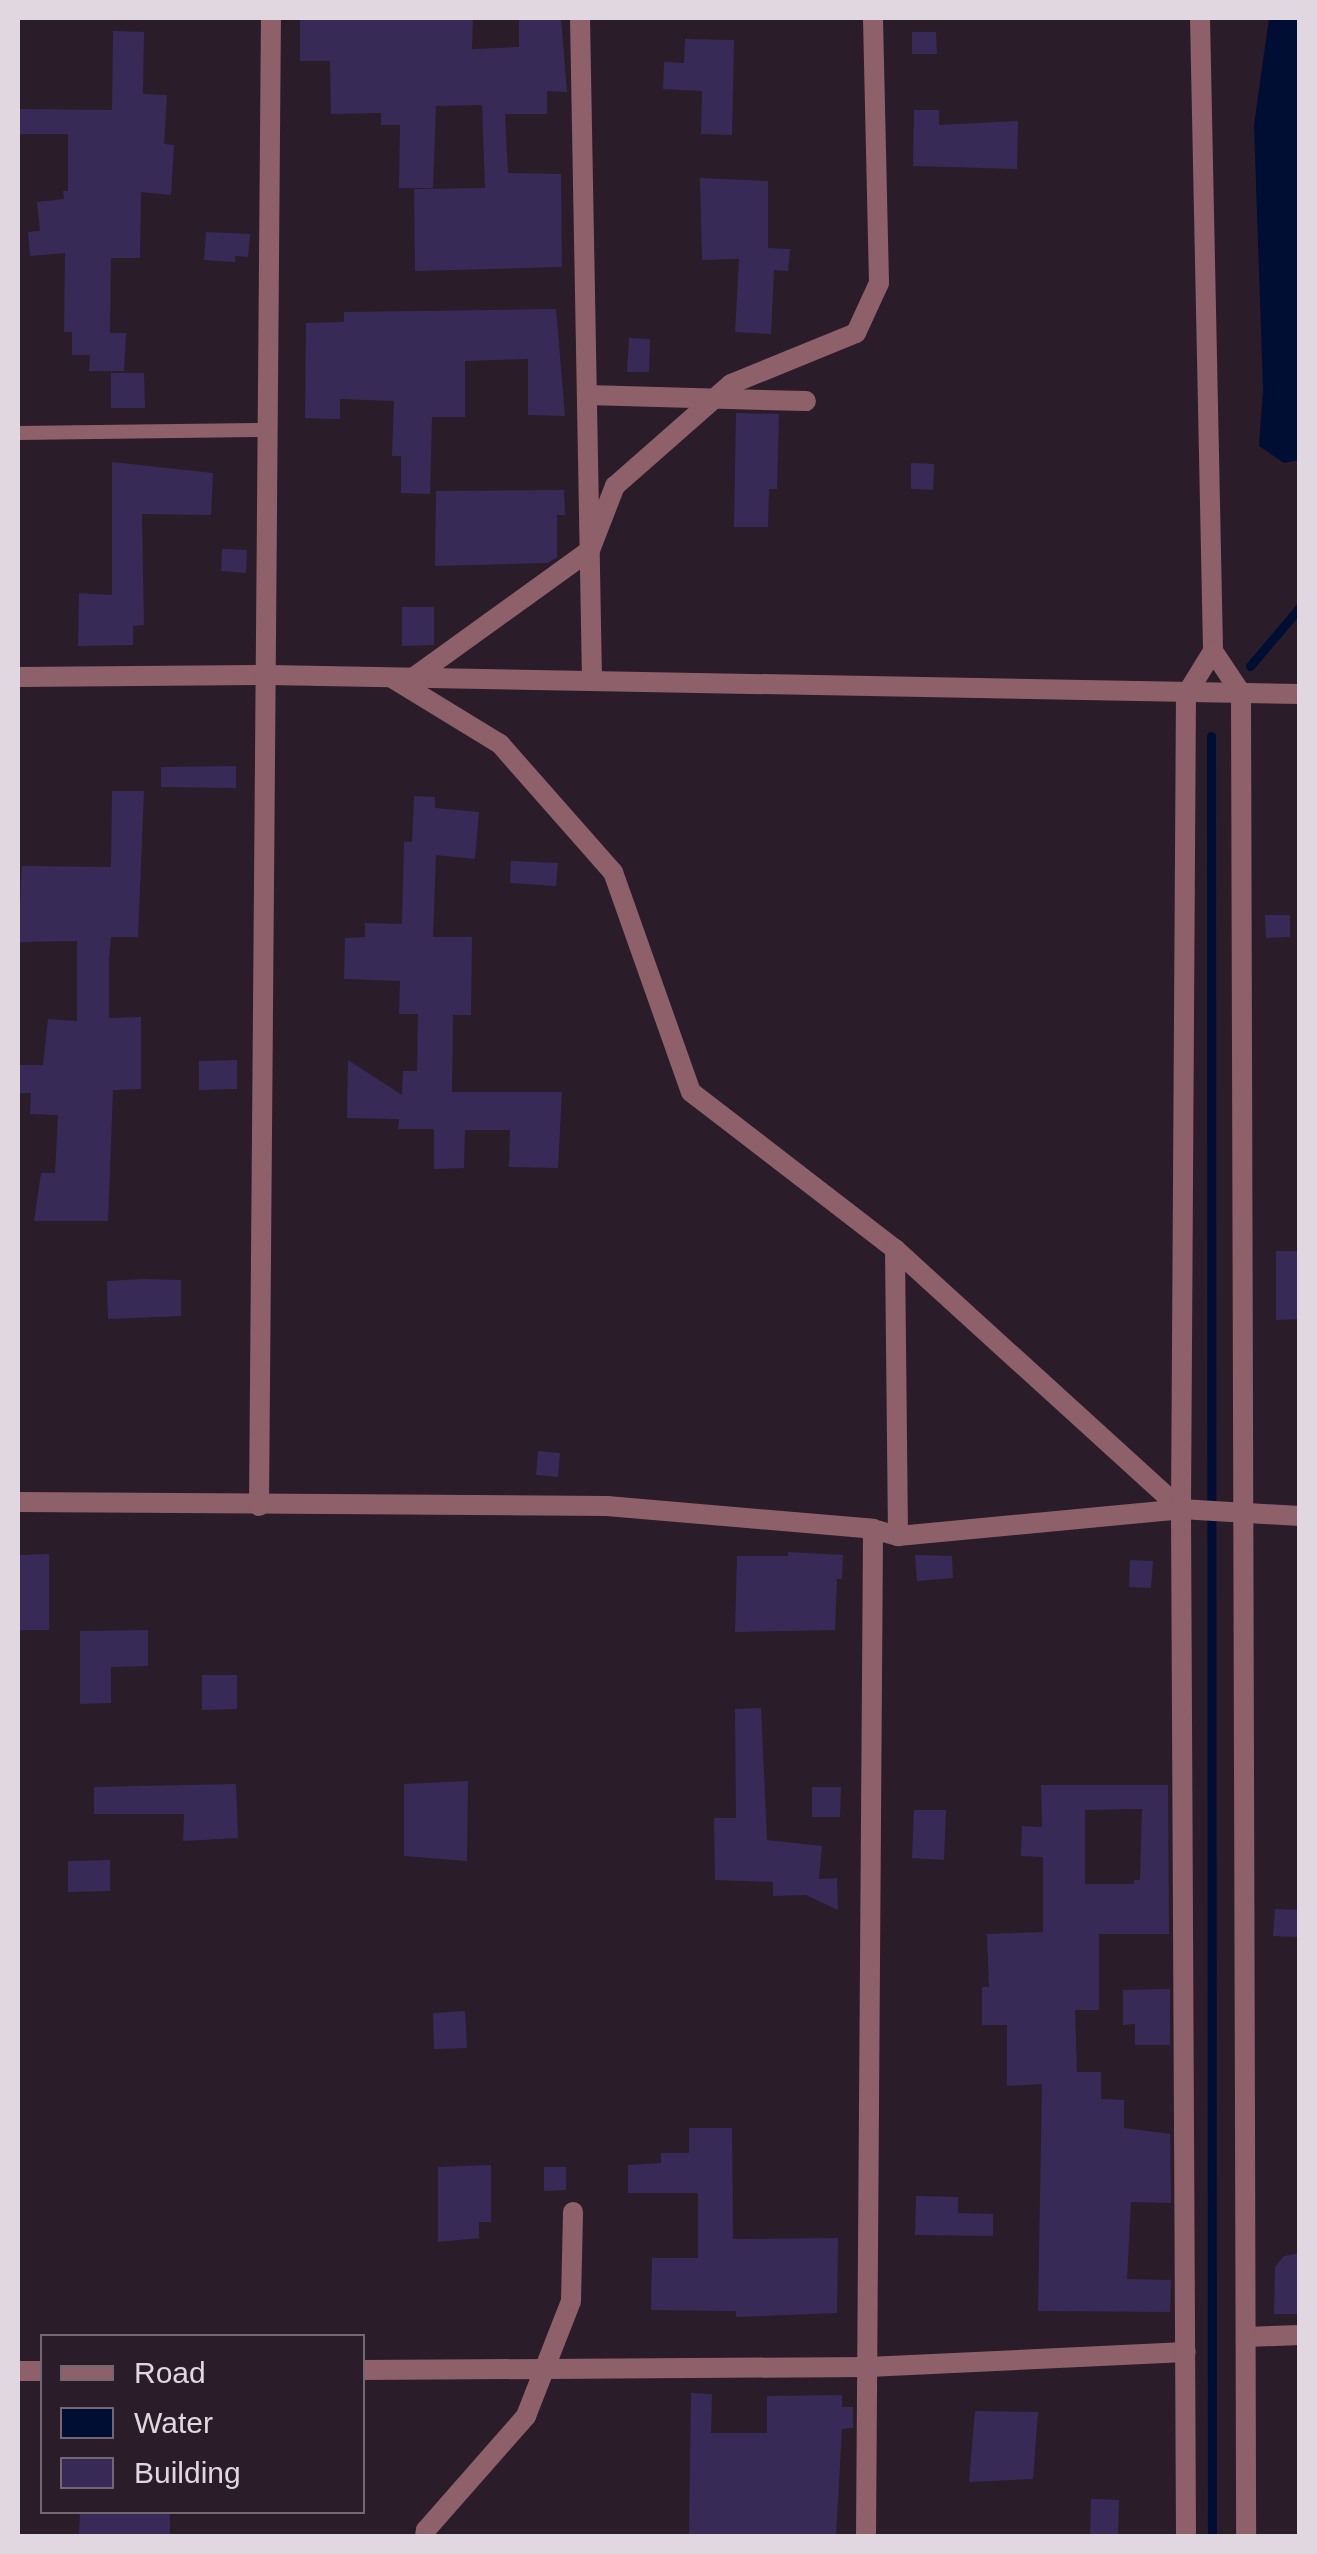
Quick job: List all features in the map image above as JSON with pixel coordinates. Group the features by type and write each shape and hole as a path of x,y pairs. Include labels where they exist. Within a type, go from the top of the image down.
{"street":[{"path":"259,1506 269,675 271,18"},
{"path":"580,18 592,680"},
{"path":"414,677 590,550 616,486 731,384 856,333 878,283 873,18"},
{"path":"1200,18 1213,651 1241,693 1238,1515 1246,2536"},
{"path":"587,395 806,401"},
{"path":"1186,2536 1186,695 1213,651"},
{"path":"390,676 500,744 613,872 691,1092 895,1249 1188,1510"},
{"path":"18,677 390,676 1186,695 1300,694"},
{"path":"895,1249 898,1536"},
{"path":"18,1502 606,1506 874,1529 898,1536 1188,1510 1300,1516"},
{"path":"866,2536 874,1529"},
{"path":"425,2536 426,2530 526,2416 571,2300 573,2212"},
{"path":"1246,2337 1300,2335"},
{"path":"365,2370 868,2367 1186,2352"}],"lane":[{"path":"18,432 268,430"}],"water":[{"path":"1269,18 1300,18 1300,460 1284,463 1259,446 1263,389 1254,125"}],"building":[{"path":"300,18 473,18 472,49 519,47 519,18 561,18 567,92 547,91 547,114 505,114 508,173 561,174 562,267 415,271 414,189 485,188 482,105 436,106 433,188 399,188 400,125 381,125 381,113 331,114 330,61 300,61"},
{"path":"113,31 144,32 143,94 167,95 164,144 174,145 171,195 141,192 140,258 111,258 110,333 126,333 124,371 89,371 90,355 72,355 72,332 64,332 65,253 30,256 28,232 40,231 37,202 64,199 63,191 68,191 68,134 18,134 18,109 112,110"},
{"path":"912,32 936,32 937,54 912,54"},
{"path":"685,39 734,40 732,135 701,134 702,91 663,89 664,62 684,63"},
{"path":"914,110 939,110 939,125 1018,121 1017,169 913,166"},
{"path":"700,178 768,181 768,248 790,249 788,271 774,270 771,334 735,332 739,259 702,260"},
{"path":"206,232 250,234 248,257 235,256 235,262 204,260"},
{"path":"556,309 565,416 528,415 528,359 465,361 465,417 432,417 430,494 401,493 401,456 392,456 394,401 340,399 340,419 305,418 306,323 344,322 344,312"},
{"path":"629,338 650,339 649,372 627,372"},
{"path":"111,373 144,373 145,408 111,408"},
{"path":"736,413 779,414 777,489 769,489 768,527 734,527"},
{"path":"112,462 213,473 211,515 142,514 144,625 133,626 133,645 78,646 79,593 112,595"},
{"path":"911,463 934,464 933,490 911,489"},
{"path":"564,490 565,515 557,515 557,557 548,563 435,566 436,491"},
{"path":"222,549 247,550 246,573 221,571"},
{"path":"402,607 434,607 434,645 402,646"},
{"path":"236,766 236,788 161,787 161,767"},
{"path":"112,791 144,791 138,937 111,937 109,959 109,1018 141,1017 141,1089 113,1090 108,1221 34,1221 41,1173 55,1173 58,1115 30,1114 31,1093 18,1093 18,1065 43,1065 48,1019 77,1021 77,941 18,942 22,866 111,867"},
{"path":"414,796 435,797 435,808 479,812 475,859 436,855 433,937 472,937 471,1015 453,1015 452,1092 562,1092 558,1168 509,1167 510,1130 465,1130 464,1168 434,1169 434,1129 398,1129 399,1119 347,1118 348,1060 402,1095 403,1071 417,1071 418,1014 399,1014 400,981 344,979 345,938 365,937 365,923 402,924 404,842 412,842"},
{"path":"511,861 558,863 556,886 510,883"},
{"path":"1265,915 1290,915 1290,937 1266,938"},
{"path":"237,1060 237,1089 199,1090 199,1061"},
{"path":"1276,1251 1300,1251 1300,1319 1276,1320"},
{"path":"181,1280 181,1316 108,1319 107,1281"},
{"path":"538,1451 560,1453 558,1477 536,1475"},
{"path":"788,1552 843,1555 842,1579 837,1579 835,1630 735,1632 737,1556 788,1556"},
{"path":"49,1554 49,1630 18,1630 18,1555"},
{"path":"915,1555 952,1556 953,1578 917,1581"},
{"path":"1130,1560 1153,1561 1151,1588 1129,1587"},
{"path":"148,1630 148,1666 111,1667 111,1703 80,1704 80,1631"},
{"path":"202,1675 237,1675 237,1709 202,1710"},
{"path":"761,1708 767,1840 822,1846 819,1879 837,1878 838,1910 806,1895 773,1896 773,1882 715,1880 714,1818 736,1818 735,1709"},
{"path":"468,1781 467,1861 404,1856 404,1784"},
{"path":"236,1784 238,1838 183,1841 184,1814 94,1814 94,1787"},
{"path":"1041,1785 1168,1785 1169,1934 1099,1934 1099,2010 1075,2010 1077,2072 1101,2072 1101,2099 1124,2100 1124,2128 1170,2134 1171,2203 1131,2202 1127,2279 1171,2280 1170,2312 1038,2311 1042,2084 1007,2086 1007,2025 982,2025 982,1987 989,1987 987,1934 1043,1932 1043,1857 1021,1856 1022,1826 1042,1827","holes":["1142,1809 1140,1880 1134,1880 1134,1884 1085,1884 1085,1810"]},
{"path":"812,1787 841,1787 840,1817 812,1817"},
{"path":"914,1810 946,1810 944,1860 912,1858"},
{"path":"110,1860 110,1891 68,1892 68,1861"},
{"path":"1275,1909 1300,1910 1300,1937 1273,1936"},
{"path":"1170,1989 1170,2045 1135,2045 1135,2024 1123,2025 1123,1990"},
{"path":"465,2011 467,2048 434,2049 433,2013"},
{"path":"689,2128 732,2128 733,2239 838,2238 837,2313 736,2317 736,2311 651,2310 652,2258 698,2258 698,2193 628,2193 628,2165 661,2163 661,2153 689,2153"},
{"path":"491,2165 491,2222 479,2222 479,2238 438,2242 438,2167"},
{"path":"544,2167 566,2167 566,2190 544,2191"},
{"path":"916,2196 958,2197 958,2213 993,2214 993,2236 915,2235"},
{"path":"1300,2253 1300,2314 1274,2314 1275,2267 1284,2256"},
{"path":"691,2393 712,2394 711,2433 767,2433 767,2396 842,2395 842,2407 853,2407 853,2428 842,2429 836,2536 689,2536"},
{"path":"975,2411 1038,2412 1033,2479 969,2482"},
{"path":"1091,2499 1119,2500 1118,2536 1090,2536"},
{"path":"80,2514 170,2514 170,2536 79,2536"}],"waterway":[{"path":"1250,666 1300,607"},
{"path":"1211,736 1212,2536"}]}
